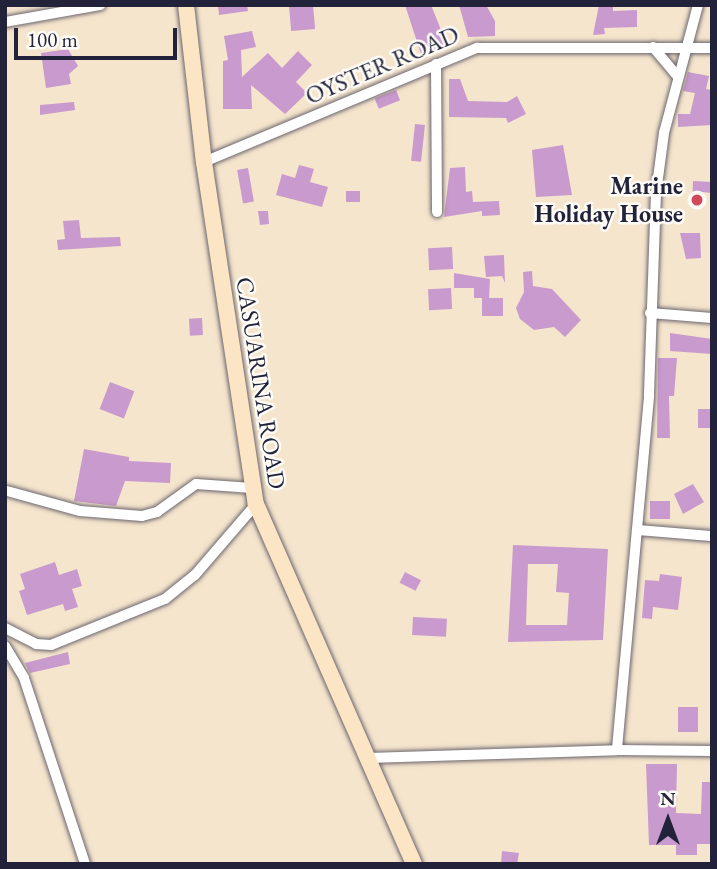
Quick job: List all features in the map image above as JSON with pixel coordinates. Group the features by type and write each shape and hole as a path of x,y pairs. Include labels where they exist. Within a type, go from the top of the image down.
{"street":[{"path":"5,22 100,5"},
{"name":"CASUARINA ROAD","path":"186,5 204,162 256,504 414,864"},
{"path":"617,750 649,397 656,194 678,76 698,5"},
{"path":"653,47 678,76"},
{"name":"OYSTER ROAD","path":"204,162 477,48 712,48"},
{"path":"436,64 437,212"},
{"path":"650,313 712,318"},
{"path":"5,505 6,491 80,511 142,516 157,512 196,484 252,488"},
{"path":"5,628 36,644 51,645 165,599 195,575 256,504"},
{"path":"637,530 712,536"},
{"path":"5,646 24,678 85,864"},
{"path":"368,758 617,750 712,751"}],"building":[{"path":"218,5 247,5 248,11 219,15"},
{"path":"313,5 315,29 291,31 289,7"},
{"path":"405,5 431,5 448,47 422,57"},
{"path":"459,5 486,5 495,21 495,36 468,37"},
{"path":"599,5 613,5 613,11 637,10 637,27 604,28 605,34 593,35"},
{"path":"252,31 256,47 241,50 242,77 268,53 282,68 298,51 312,65 296,82 307,93 285,114 251,85 252,109 223,109 223,61 228,60 224,36"},
{"path":"68,49 78,66 69,74 71,84 46,88 41,53"},
{"path":"688,72 709,76 706,89 712,90 712,125 678,127 678,114 690,114 695,93 683,91"},
{"path":"449,79 460,79 468,101 507,102 517,96 526,114 508,123 506,118 449,117"},
{"path":"396,90 400,100 379,109 375,99"},
{"path":"74,102 75,110 40,115 40,105"},
{"path":"415,124 425,125 421,162 411,161"},
{"path":"563,145 572,195 536,197 532,150"},
{"path":"299,165 314,169 310,182 328,187 322,207 276,195 282,174 295,178"},
{"path":"465,167 466,192 472,191 473,202 499,201 500,215 482,216 482,211 444,217 450,168"},
{"path":"248,168 254,201 243,203 237,170"},
{"name":"Marine Holiday House","path":"693,181 712,182 712,193 702,192 701,208 692,208"},
{"path":"346,191 360,191 360,202 346,202"},
{"path":"258,211 268,211 269,224 260,225"},
{"path":"79,220 81,238 120,237 121,246 58,250 57,240 65,239 63,221"},
{"path":"680,233 700,233 701,258 686,259"},
{"path":"452,247 453,269 429,270 428,248"},
{"path":"504,255 505,283 502,276 486,277 484,256"},
{"path":"532,271 533,286 552,289 581,320 565,337 554,327 534,330 520,319 516,308 524,292 523,272"},
{"path":"454,273 490,279 489,298 474,298 474,288 454,288"},
{"path":"451,288 452,309 429,310 428,289"},
{"path":"482,298 503,298 503,316 482,316"},
{"path":"202,318 203,335 190,336 189,319"},
{"path":"670,333 712,339 712,354 670,351"},
{"path":"658,358 677,358 674,396 669,396 670,438 657,438"},
{"path":"110,382 134,391 124,418 100,409"},
{"path":"698,409 712,409 712,428 698,428"},
{"path":"84,449 129,457 129,461 171,463 170,483 125,481 116,506 74,501"},
{"path":"693,484 704,502 683,514 674,494"},
{"path":"650,501 670,501 670,519 650,519"},
{"path":"513,545 608,549 603,640 508,642","holes":["528,564 558,564 556,592 569,593 567,625 526,625"]},
{"path":"55,562 59,575 77,569 82,586 72,589 78,607 65,611 63,604 27,615 19,591 25,589 20,574"},
{"path":"405,572 421,580 416,591 400,583"},
{"path":"660,574 682,577 678,610 653,607 652,619 642,618 645,580 659,581"},
{"path":"413,617 447,619 446,637 412,635"},
{"path":"68,652 70,664 30,673 25,663"},
{"path":"678,707 698,707 698,732 678,732"},
{"path":"646,764 677,764 676,813 701,814 702,782 712,782 712,844 697,844 697,855 676,855 676,845 649,845"},
{"path":"502,851 519,853 517,864 501,864"}],"place":[{"name":"Marine Holiday House","path":"697,200"}]}
